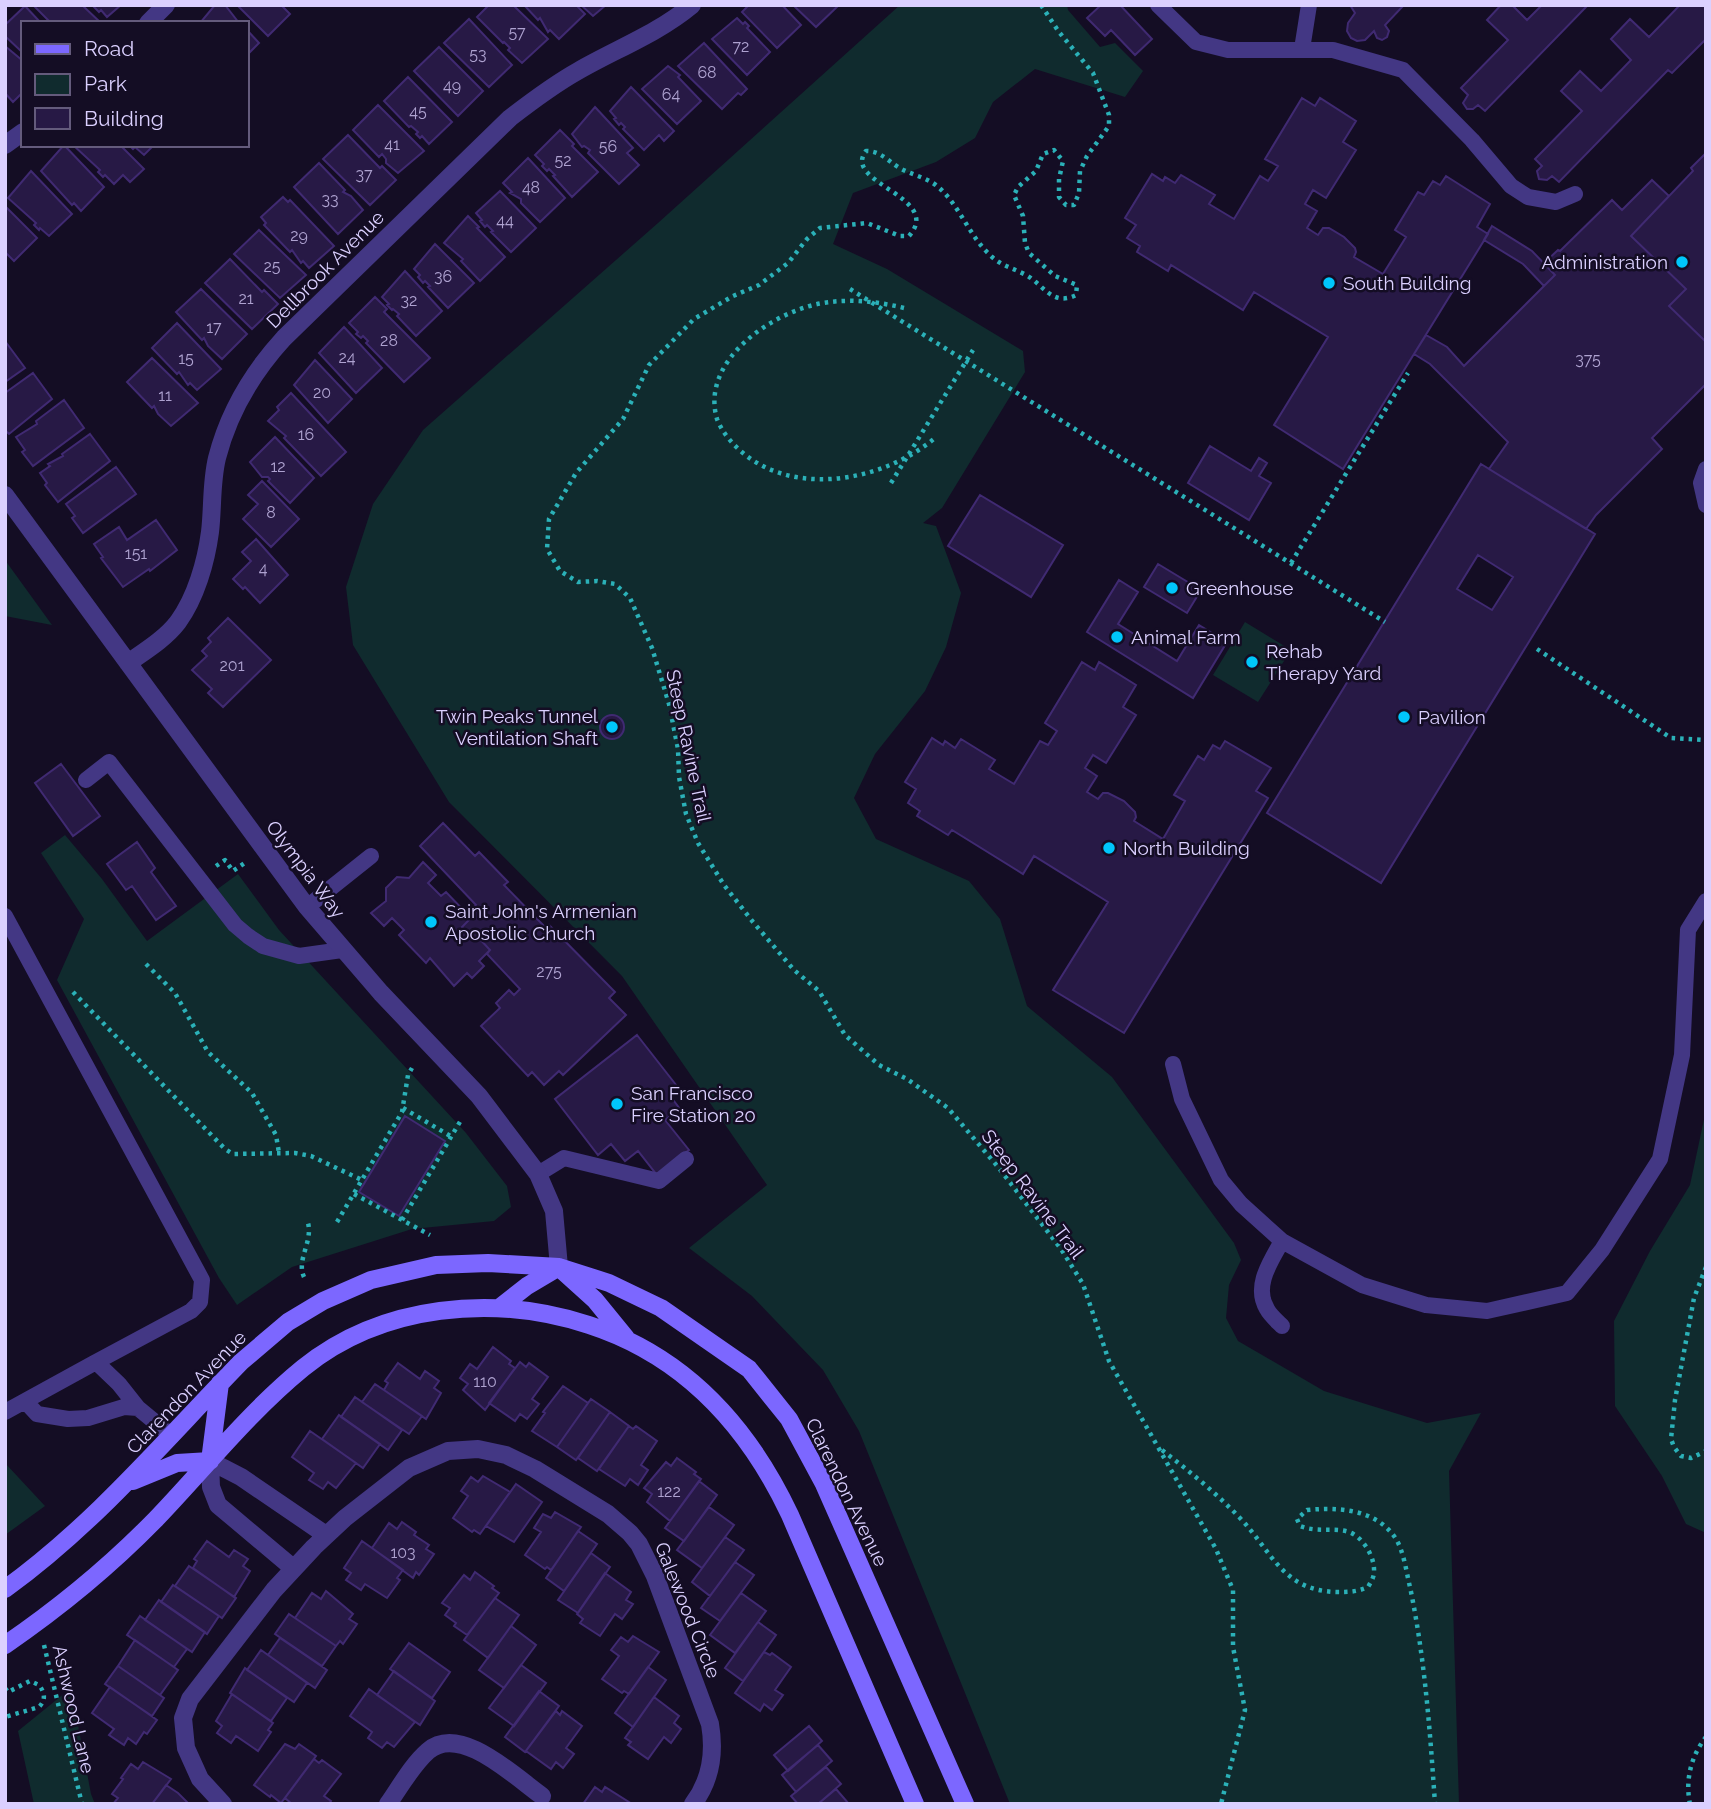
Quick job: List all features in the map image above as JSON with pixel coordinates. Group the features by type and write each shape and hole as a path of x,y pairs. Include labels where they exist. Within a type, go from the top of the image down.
{"main road":[{"name":"Clarendon Avenue","path":"5,1590 64,1543 128,1483 220,1383 265,1340 288,1322 323,1301 371,1280 410,1270 462,1263 559,1267 636,1294 690,1325 749,1368 789,1419 824,1484 965,1804"},
{"path":"499,1308 527,1286 559,1267 596,1300 628,1341"},
{"path":"5,1645 89,1582 134,1541 282,1386 305,1366 338,1345 379,1326 410,1316 443,1310 499,1308 566,1318 603,1329 673,1368 706,1394 740,1431 764,1465 790,1515 915,1804"},
{"path":"210,1461 220,1383"},
{"path":"128,1483 177,1463 210,1461"}],"street":[{"path":"150,21 166,5"},
{"name":"Dellbrook Avenue","path":"128,663 158,642 177,622 190,601 203,569 210,531 211,491 226,426 260,365 284,338 510,118 561,82 638,40 692,5"},
{"path":"5,145 21,133"},
{"name":"Olympia Way","path":"5,495 307,907 342,950 479,1096 538,1174 554,1211 559,1267"},
{"name":"Galewood Circle","path":"223,1804 200,1779 189,1758 183,1727 186,1708 196,1690 293,1568 326,1535 409,1468 435,1456 463,1449 492,1451 513,1458 608,1514 630,1533 648,1560 710,1724 713,1748 709,1770 693,1804"},
{"path":"293,1568 218,1505 211,1488 210,1461 241,1477 326,1535"},
{"path":"388,1804 422,1756 439,1744 452,1742 464,1744 481,1753 542,1797"}],"lane":[{"path":"1158,5 1196,43 1228,50 1333,50 1403,70 1519,192 1528,197 1556,202 1575,194"},
{"path":"1302,49 1309,5"},
{"path":"1706,469 1701,483 1706,505"},
{"path":"86,780 109,762 235,925 255,942 299,956 342,950"},
{"path":"307,907 371,856"},
{"path":"1173,1064 1182,1099 1221,1180 1241,1203 1282,1241 1362,1285 1426,1305 1487,1311 1567,1293 1602,1250 1660,1158 1682,1055 1688,930 1706,901"},
{"path":"5,916 202,1280 200,1302 191,1311 5,1412"},
{"path":"538,1174 564,1158 659,1181 686,1159"},
{"path":"1282,1241 1265,1272 1261,1289 1266,1308 1282,1326"},
{"path":"96,1362 120,1384 138,1408 172,1436"},
{"path":"24,1401 37,1414 68,1419 88,1418 124,1407 138,1408"}],"path":[{"name":"Steep Ravine Trail","path":"1041,5 1059,32 1093,73 1109,115 1109,126 1080,171 1079,192 1074,205 1066,205 1059,197 1063,161 1054,150 1047,151 1040,157 1036,172 1018,187 1014,195 1023,216 1025,243 1029,253 1055,276 1077,285 1076,295 1068,298 1056,297 1039,287 1027,275 995,260 978,241 947,195 935,184 898,166 884,155 866,151 861,157 861,165 869,175 913,209 917,219 916,229 909,236 900,236 867,223 820,228 807,239 788,263 759,285 733,296 694,319 649,365 623,419 576,473 550,519 547,549 560,571 578,582 615,584 630,598 652,648 669,704 686,814 698,843 724,885 794,970 819,991 845,1035 879,1065 908,1079 948,1108 998,1167 1061,1249 1083,1284 1109,1361 1216,1549 1233,1590 1233,1647 1245,1710 1221,1804"},
{"path":"850,289 1385,622"},
{"path":"904,308 870,302 830,301 780,317 739,347 725,367 717,388 718,419 729,439 746,456 767,468 793,476 820,479 848,477 874,471 906,458 935,438"},
{"path":"891,483 973,350"},
{"path":"1290,564 1408,373"},
{"path":"1537,649 1671,738 1706,740"},
{"path":"221,862 225,860 233,871 264,849"},
{"path":"146,964 175,993 208,1052 252,1093 276,1135 279,1153"},
{"path":"72,991 225,1149 239,1156 279,1153 310,1156 362,1180"},
{"path":"337,1222 403,1108 408,1075 412,1068"},
{"path":"403,1108 452,1137"},
{"path":"402,1220 461,1120"},
{"path":"354,1194 430,1235"},
{"path":"304,1277 301,1268 309,1237 308,1223"},
{"path":"1706,1267 1694,1298 1675,1400 1671,1439 1681,1456 1691,1458 1706,1451"},
{"path":"1158,1447 1210,1487 1247,1525 1280,1569 1301,1585 1324,1592 1357,1592 1368,1587 1374,1574 1374,1563 1369,1552 1350,1532 1322,1531 1300,1526 1297,1519 1307,1510 1323,1508 1364,1513 1382,1524 1395,1538 1403,1556 1420,1639 1435,1804"},
{"name":"Ashwood Lane","path":"41,1620 46,1654 82,1804"},
{"path":"5,1688 8,1692 30,1681 40,1685 44,1693 42,1703 35,1710 5,1717"},
{"path":"1690,1804 1688,1778 1691,1765 1706,1737"}],"green space":[{"path":"900,5 1067,5 1068,10 1100,47 1115,43 1143,71 1125,97 1035,69 993,102 975,138 936,162 853,193 833,244 887,269 1023,351 1025,372 942,508 923,523 936,526 961,593 946,647 925,691 875,754 854,798 876,839 969,881 1000,919 1027,1006 1112,1077 1234,1243 1241,1260 1229,1285 1226,1318 1238,1341 1324,1391 1427,1423 1481,1413 1449,1471 1459,1804 1010,1804 859,1431 823,1370 752,1296 689,1248 767,1185 622,976 449,802 353,645 346,587 373,504 423,430"},
{"path":"5,560 52,625 5,616"},
{"name":"Rehab Therapy Yard","path":"1245,622 1291,650 1258,702 1213,675"},
{"path":"65,835 102,879 147,941 238,874 279,930 466,1133 507,1186 511,1207 494,1221 412,1229 292,1267 237,1305 219,1278 57,980 84,919 41,853"},
{"path":"1706,1110 1706,1533 1686,1524 1662,1476 1615,1406 1614,1321 1650,1251 1690,1185"},
{"path":"5,1463 45,1506 5,1535"},
{"path":"71,1688 95,1804 34,1804 18,1731"}],"building":[{"path":"33,5 82,5 99,21 49,21"},
{"path":"121,5 107,17 94,7"},
{"path":"215,5 225,5 237,21 202,21"},
{"path":"237,5 281,5 290,14 268,36"},
{"path":"489,5 513,5 548,39 522,63 477,17"},
{"path":"524,5 576,5 585,14 559,39 550,30 548,32 540,18 538,20"},
{"path":"581,5 606,5 593,16"},
{"path":"749,5 782,5 801,25 777,48 742,12"},
{"path":"793,5 839,5 816,27"},
{"path":"1101,5 1120,5 1152,39 1135,55 1111,30 1105,36 1087,18"},
{"path":"1350,5 1404,5 1385,25 1389,31 1387,37 1382,40 1377,38 1374,31 1365,40 1357,41 1351,38 1347,31 1348,23 1355,13"},
{"path":"1501,5 1512,5 1527,20 1542,5 1588,5 1485,111 1478,105 1467,109 1463,103 1468,95 1461,88 1508,40 1487,20"},
{"path":"1680,5 1706,5 1706,39 1672,73 1668,70 1559,182 1552,176 1547,180 1539,179 1537,171 1542,166 1535,159 1582,111 1561,91 1580,71 1601,91 1631,60 1611,39 1630,19 1649,37"},
{"path":"25,6 39,21 21,21 21,51 5,36 5,25"},
{"path":"737,18 749,26 747,28 770,52 747,75 712,39"},
{"path":"469,19 512,65 489,87 444,43"},
{"path":"248,31 259,43 248,54"},
{"path":"704,43 747,89 741,95 738,93 722,109 678,66"},
{"path":"5,46 21,59 21,94 13,102 5,93"},
{"path":"439,47 483,91 458,116 414,71"},
{"path":"668,66 680,75 678,77 701,101 677,124 642,89"},
{"path":"408,77 452,122 429,144 384,101"},
{"path":"631,87 674,131 664,141 659,135 644,150 623,129 625,127 621,123 619,125 610,111"},
{"name":"South Building","path":"1302,98 1315,106 1320,98 1356,121 1343,142 1356,150 1326,198 1313,190 1305,204 1317,211 1307,228 1318,235 1323,228 1329,228 1344,237 1355,248 1354,257 1383,274 1406,237 1395,230 1418,192 1424,195 1433,181 1440,185 1446,176 1490,204 1477,227 1488,234 1343,469 1274,425 1328,337 1254,292 1243,310 1171,265 1168,271 1137,252 1140,246 1127,238 1136,225 1125,218 1152,174 1163,181 1165,177 1175,183 1181,175 1215,195 1209,204 1234,219 1260,176 1268,181 1278,166 1265,159"},
{"path":"378,105 424,151 398,173 386,163 382,154 379,157 353,130"},
{"path":"595,107 633,148 627,153 639,165 619,184 588,153 590,150 582,147 572,134"},
{"path":"560,130 598,172 572,197 535,155"},
{"path":"348,135 380,168 382,166 396,180 370,205 323,159"},
{"path":"62,147 66,147 104,187 81,211 74,203 72,205 41,171"},
{"path":"75,147 122,147 144,169 130,182 123,175 114,184 98,172 100,170"},
{"path":"135,147 152,147 144,155"},
{"name":"Administration","path":"1706,153 1706,342 1669,306 1686,289 1631,236 1693,171 1691,168"},
{"path":"528,158 565,198 540,222 503,183"},
{"path":"319,163 345,190 343,192 351,196 363,210 338,234 294,187"},
{"path":"31,171 72,214 49,236 40,228 39,230 34,225 36,223 8,198"},
{"path":"1652,180 1669,196 1631,236 1686,289 1669,306 1706,342 1706,384 1652,438 1662,449 1596,515 1586,529 1489,469 1508,442 1430,364 1414,354 1426,335 1447,347 1464,366 1555,275 1544,263 1612,200 1622,210"},
{"path":"500,191 536,228 511,252 487,225 485,227 476,213"},
{"path":"283,197 288,202 290,200 334,246 309,268 264,225 266,223 261,217"},
{"path":"5,206 37,238 14,261 5,252"},
{"path":"468,216 505,257 480,281 461,261 463,259 444,243"},
{"path":"1492,226 1532,251 1555,275 1544,286 1523,264 1484,240"},
{"path":"259,230 306,275 280,298 234,254"},
{"path":"435,244 474,283 448,308 425,281 423,283 414,269"},
{"path":"230,259 262,292 264,290 278,304 252,329 205,283"},
{"path":"405,271 442,311 416,336 382,297"},
{"path":"201,289 247,334 222,359 176,312"},
{"path":"375,297 387,309 384,312 430,358 404,382 366,343 368,341 363,336 361,338 356,334 358,332 349,323"},
{"path":"177,323 221,369 197,390 190,383 188,385 179,372 177,374 152,348"},
{"path":"344,327 382,368 356,393 319,353"},
{"path":"5,341 25,368 5,382"},
{"path":"152,358 198,403 171,426 158,414 154,406 152,408 127,382"},
{"path":"315,360 352,399 328,423 294,385"},
{"path":"33,373 52,399 9,434 5,430 5,393"},
{"path":"291,393 346,452 321,476 284,438 286,436 268,421"},
{"path":"64,400 84,428 33,466 22,452 25,450 16,437 37,424 36,421"},
{"path":"90,434 110,461 58,502 40,473 50,466 48,464 63,456 62,454"},
{"path":"275,437 314,478 290,503 268,481 270,479 262,477 250,462"},
{"path":"1210,446 1251,471 1259,458 1267,463 1259,476 1271,483 1249,520 1188,483"},
{"name":"Pavilion","path":"1481,464 1595,534 1381,883 1267,813","holes":["1478,555 1513,577 1492,610 1457,589"]},
{"path":"116,467 136,494 83,533 66,504"},
{"path":"262,481 299,519 271,547 243,519 258,504 248,495"},
{"path":"980,495 1063,545 1031,597 948,546"},
{"path":"156,520 177,550 123,587 94,544 119,527 127,540"},
{"path":"256,539 288,575 260,603 233,579 251,561 242,552"},
{"name":"Greenhouse","path":"1158,564 1201,590 1187,613 1144,587"},
{"name":"Animal Farm","path":"1119,580 1138,592 1118,624 1177,661 1199,625 1227,642 1193,698 1087,632"},
{"path":"228,618 271,660 223,707 208,693 212,689 192,670 207,656 202,651 211,642 208,638"},
{"name":"North Building","path":"1082,662 1095,670 1099,662 1136,685 1123,707 1136,715 1106,763 1093,755 1085,768 1097,776 1087,792 1098,799 1103,793 1108,793 1124,801 1135,812 1134,821 1163,839 1185,801 1174,795 1198,756 1204,760 1213,745 1220,749 1225,741 1271,768 1256,791 1268,798 1124,1033 1053,990 1108,902 1034,856 1023,874 952,830 948,835 917,816 920,811 908,803 916,789 905,782 932,738 943,745 945,741 955,748 961,739 995,760 989,769 1014,784 1040,741 1048,745 1057,731 1045,723"},
{"name":"Twin Peaks Tunnel Ventilation Shaft","path":"612,715 621,718 624,727 621,736 612,739 603,736 600,727 603,718"},
{"path":"61,764 100,816 73,836 35,783"},
{"path":"443,823 475,856 479,852 508,882 504,885 546,928 549,925 615,992 609,998 626,1015 563,1075 559,1071 544,1085 532,1072 528,1076 481,1026 500,1008 496,1003 509,990 514,995 520,989 487,954 490,950 477,936 474,939 462,927 471,918 467,913 476,905 420,846"},
{"path":"137,842 155,868 151,872 176,906 156,920 132,886 126,890 107,864"},
{"name":"Saint John's Armenian Apostolic Church","path":"423,862 436,875 428,883 441,896 446,892 471,918 462,927 474,939 477,936 490,950 479,961 484,966 472,978 467,973 454,986 430,958 426,963 399,935 404,930 392,918 384,926 371,913 386,901 386,888 397,877 409,878"},
{"name":"San Francisco Fire Station 20","path":"637,1035 680,1090 671,1097 680,1109 665,1120 689,1150 657,1175 638,1151 625,1161 611,1144 598,1155 555,1099"},
{"path":"405,1116 445,1141 399,1216 359,1192"},
{"path":"493,1347 511,1361 509,1364 515,1368 485,1410 463,1390 468,1384 460,1378 470,1364 477,1369"},
{"path":"520,1362 526,1367 529,1363 548,1377 532,1399 539,1404 527,1419 520,1414 515,1421 489,1403"},
{"path":"398,1363 420,1379 425,1371 439,1381 434,1388 441,1393 426,1419 384,1390 388,1383 385,1381"},
{"path":"375,1384 422,1416 409,1434 362,1402"},
{"path":"563,1386 588,1403 557,1447 532,1431"},
{"path":"355,1397 402,1430 388,1450 341,1417"},
{"path":"591,1399 610,1412 576,1460 557,1447"},
{"path":"610,1412 629,1426 597,1471 578,1458"},
{"path":"339,1415 380,1444 363,1468 322,1439"},
{"path":"629,1426 633,1429 636,1426 657,1441 641,1465 648,1470 638,1485 630,1479 625,1486 599,1469"},
{"path":"310,1431 356,1463 336,1488 328,1482 323,1489 309,1480 314,1473 292,1457"},
{"path":"677,1458 701,1479 670,1521 647,1502 652,1494 644,1488 666,1462 671,1466"},
{"path":"483,1476 510,1492 480,1534 474,1530 472,1532 453,1518 468,1496 461,1491 471,1477 478,1482"},
{"path":"699,1481 717,1495 684,1541 665,1528"},
{"path":"516,1484 542,1502 514,1542 486,1526"},
{"path":"709,1507 734,1525 702,1568 677,1550"},
{"path":"555,1512 581,1527 551,1570 547,1567 545,1569 525,1555 541,1532 534,1528 543,1514 551,1518"},
{"path":"402,1522 416,1532 414,1535 429,1545 426,1549 434,1554 419,1575 416,1572 413,1578 372,1548 389,1523 397,1529"},
{"path":"578,1531 597,1544 564,1591 546,1578"},
{"path":"725,1537 744,1550 710,1596 692,1582"},
{"path":"207,1541 229,1557 234,1550 248,1559 243,1566 250,1571 234,1597 193,1568 197,1561 194,1559"},
{"path":"362,1541 403,1570 397,1578 400,1580 387,1598 365,1584 361,1590 346,1580 351,1573 344,1568"},
{"path":"591,1553 610,1567 578,1613 558,1600"},
{"path":"735,1562 754,1575 720,1621 701,1608"},
{"path":"189,1566 236,1598 222,1618 175,1586"},
{"path":"475,1572 499,1593 467,1635 445,1615 450,1608 442,1603 464,1575 470,1580"},
{"path":"605,1573 631,1592 626,1600 633,1604 622,1619 615,1614 600,1636 580,1623 583,1619 577,1614"},
{"path":"173,1585 219,1616 207,1634 161,1602"},
{"path":"326,1591 353,1614 349,1619 357,1624 343,1644 340,1641 336,1646 295,1618 312,1593 321,1599"},
{"path":"741,1593 766,1611 735,1653 710,1635"},
{"path":"495,1598 519,1615 488,1658 464,1640"},
{"path":"159,1600 205,1632 192,1652 145,1620"},
{"path":"289,1614 336,1646 322,1666 275,1634"},
{"path":"140,1616 187,1649 174,1667 127,1635"},
{"path":"758,1622 776,1635 743,1681 725,1668"},
{"path":"511,1626 536,1645 504,1688 479,1670"},
{"path":"633,1636 659,1652 629,1694 624,1691 622,1693 602,1679 619,1656 611,1650 621,1637 628,1642"},
{"path":"280,1638 327,1670 315,1688 268,1655"},
{"path":"135,1640 178,1670 160,1695 118,1666"},
{"path":"409,1643 450,1672 432,1698 390,1669"},
{"path":"261,1650 307,1683 294,1702 247,1670"},
{"path":"764,1652 770,1655 772,1653 791,1667 775,1690 783,1695 772,1710 764,1704 760,1711 735,1693"},
{"path":"521,1665 546,1683 514,1726 489,1708"},
{"path":"118,1666 164,1698 152,1716 105,1684"},
{"path":"648,1667 666,1680 633,1727 615,1713"},
{"path":"245,1668 287,1698 271,1721 230,1693"},
{"path":"394,1671 435,1701 420,1725 377,1695"},
{"path":"110,1687 157,1720 136,1744 128,1738 124,1745 109,1735 114,1729 92,1713"},
{"path":"369,1689 415,1722 394,1747 387,1742 382,1748 368,1738 372,1732 350,1716"},
{"path":"539,1691 559,1706 525,1752 505,1737"},
{"path":"232,1694 273,1723 268,1730 271,1732 258,1751 236,1736 231,1743 217,1733 222,1726 216,1721"},
{"path":"654,1697 679,1716 674,1723 681,1729 671,1743 664,1737 648,1759 628,1745 631,1742 625,1738"},
{"path":"556,1711 560,1715 562,1711 582,1726 566,1748 574,1754 563,1768 556,1762 551,1769 526,1751"},
{"path":"809,1726 822,1741 788,1771 774,1755"},
{"path":"285,1744 295,1749 299,1744 316,1756 281,1803 254,1785"},
{"path":"818,1745 832,1761 796,1792 782,1775"},
{"path":"314,1759 319,1763 322,1760 341,1774 324,1796 331,1801 329,1804 292,1804 285,1798"},
{"path":"143,1762 171,1779 152,1804 113,1804 118,1798 112,1794 131,1764 138,1769"},
{"path":"826,1767 841,1784 818,1804 798,1804 791,1796"},
{"path":"166,1785 178,1793 189,1804 152,1804"},
{"path":"595,1787 602,1792 605,1787 632,1804 583,1804"},
{"path":"836,1789 849,1804 818,1804"}],"place":[{"name":"Administration","path":"1682,262"},
{"name":"South Building","path":"1329,283"},
{"name":"Greenhouse","path":"1172,588"},
{"name":"Animal Farm","path":"1117,637"},
{"name":"Rehab Therapy Yard","path":"1252,662"},
{"name":"Pavilion","path":"1404,717"},
{"name":"Twin Peaks Tunnel Ventilation Shaft","path":"612,727"},
{"name":"North Building","path":"1109,848"},
{"name":"Saint John's Armenian Apostolic Church","path":"431,922"},
{"name":"San Francisco Fire Station 20","path":"617,1104"}]}
